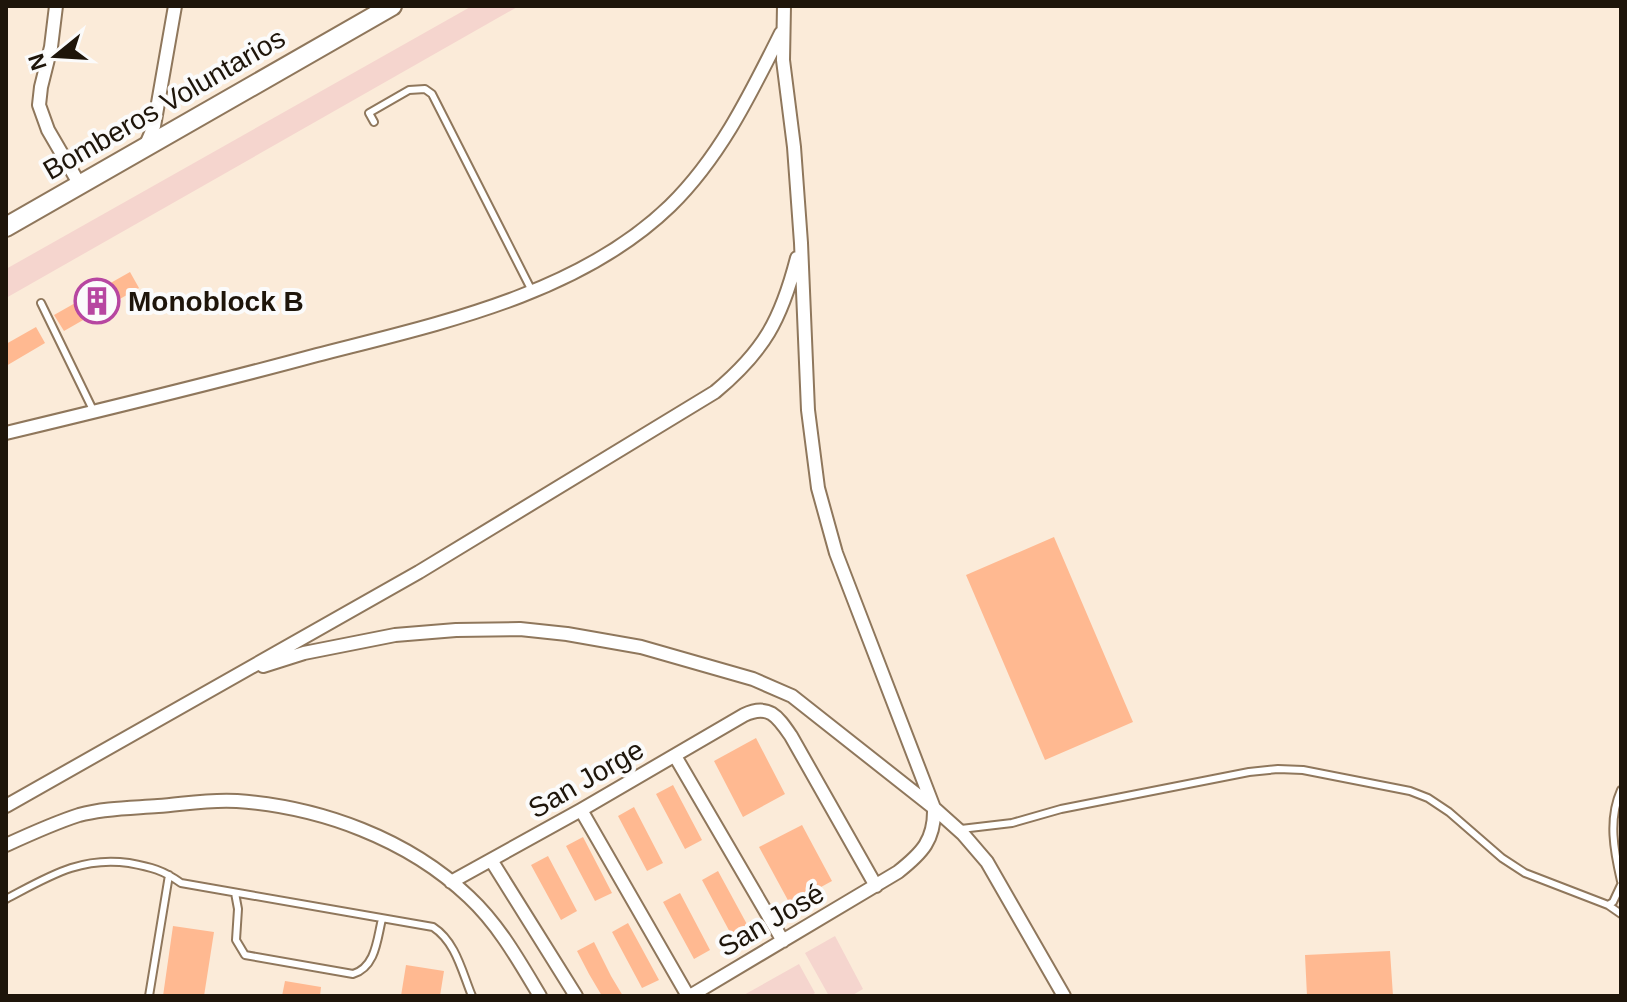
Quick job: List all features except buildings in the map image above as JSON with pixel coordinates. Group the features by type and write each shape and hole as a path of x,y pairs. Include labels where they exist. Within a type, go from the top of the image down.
{"main road":[{"name":"Bomberos Voluntarios","path":"6,227 392,6"}],"street":[{"path":"56,6 39,105 48,130 80,185"},
{"path":"144,148 154,126 175,6"},
{"path":"784,6 783,60 794,147 808,410 818,488 836,553 934,808"},
{"path":"6,433 409,331 482,310 581,269 608,253 669,207 715,153 782,30"},
{"path":"6,806 419,572 715,392 738,373 759,349 775,323 801,243"},
{"path":"237,674 304,653 395,635 520,629 641,647 753,679 792,696 958,830 987,862 1064,996"},
{"name":"San Jorge","path":"451,882 744,715 763,710 775,715 782,723 876,886"},
{"path":"675,756 783,941"},
{"path":"6,845 48,826 107,809 234,801 285,808 357,828 406,850 451,882 487,916 540,996"},
{"name":"San José","path":"689,996 898,872 917,857 928,842 934,825 934,808"},
{"path":"581,810 689,996"},
{"path":"491,860 576,996"}],"lane":[{"path":"374,122 369,113 409,90 425,89 432,94 532,291"},
{"path":"41,303 94,412"},
{"path":"958,830 1012,823 1061,809 1249,772 1303,770 1410,791 1428,798 1525,873 1608,905 1621,914"},
{"path":"1608,905 1613,902 1621,883 1613,824 1621,790"},
{"path":"6,899 81,864 118,861 155,867 181,883 433,927 452,946 472,996"},
{"path":"149,996 169,875"},
{"path":"235,893 238,909 236,940 245,955 353,974 370,962 382,919"},
{"path":"1608,905 1621,904"}],"shaded area":[{"path":"472,6 519,6 6,298 6,269"},
{"path":"835,936 863,989 851,996 829,996 805,953"},
{"path":"799,964 815,993 810,996 742,996"}],"place":[{"name":"Monoblock B","path":"97,301"}]}
